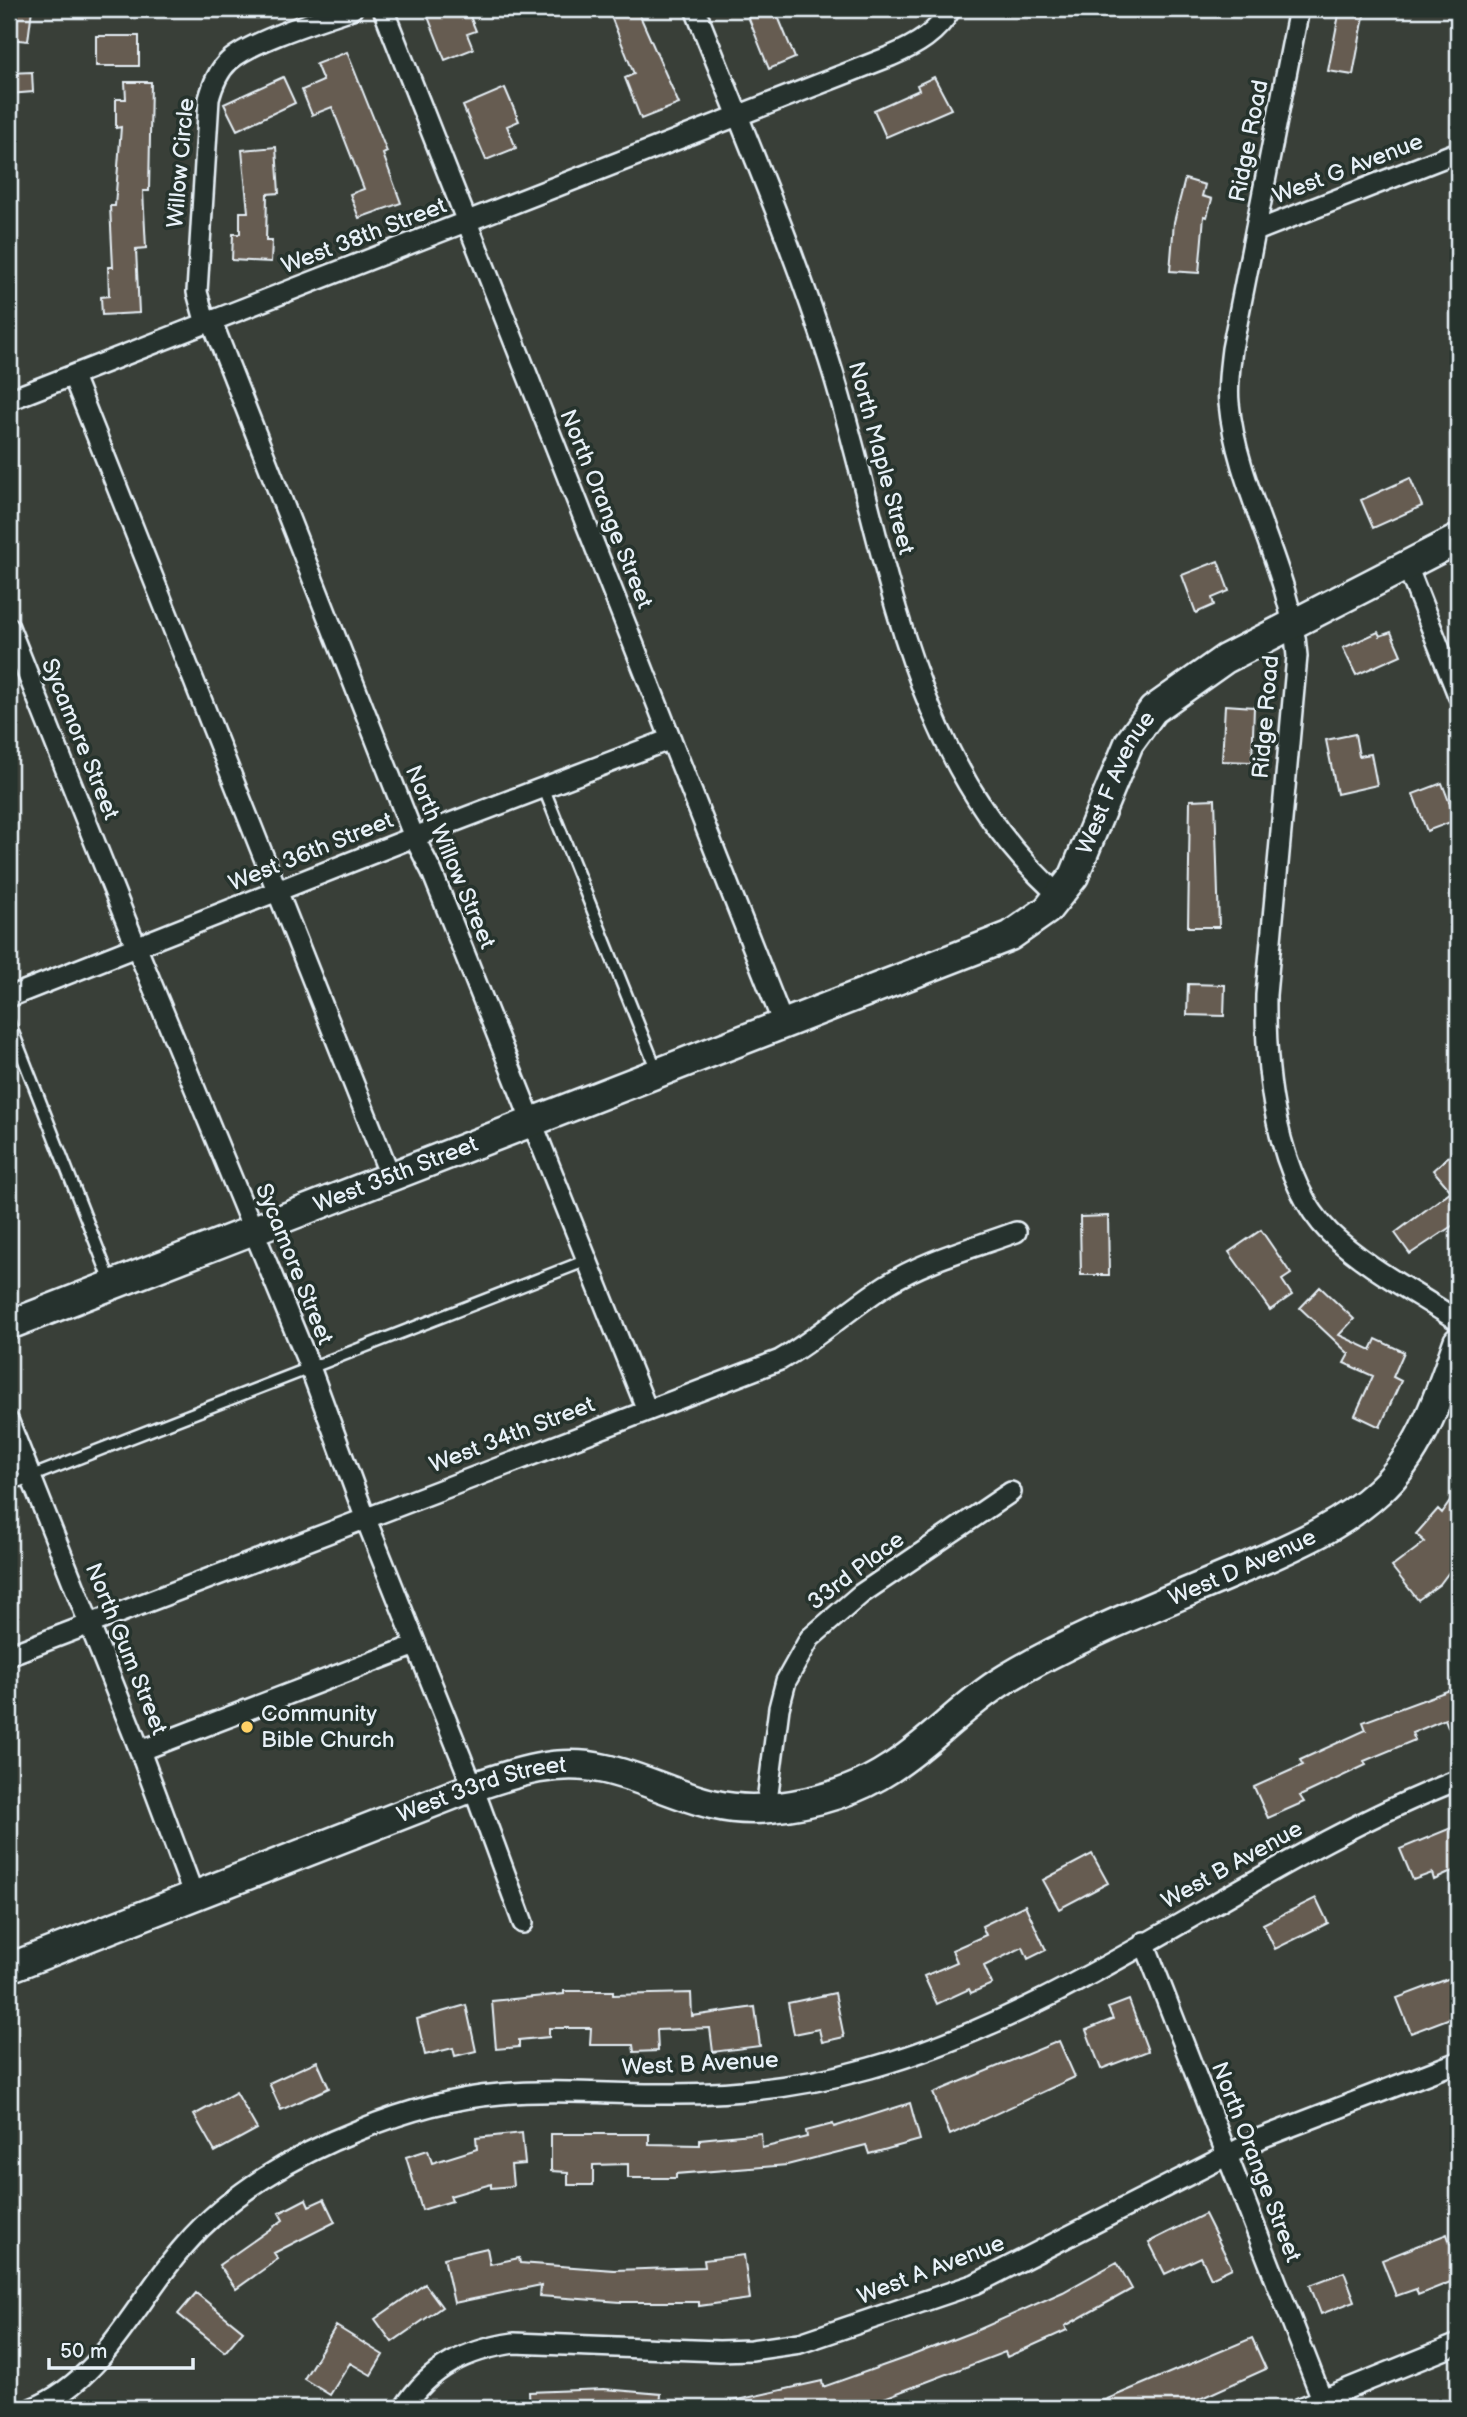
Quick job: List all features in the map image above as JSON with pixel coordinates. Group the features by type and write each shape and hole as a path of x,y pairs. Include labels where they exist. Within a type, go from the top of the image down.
{"street":[{"name":"Willow Circle","path":"209,323 197,292 208,112 213,84 220,71 239,54 352,9"},
{"name":"North Orange Street","path":"383,9 784,1026"},
{"name":"North Maple Street","path":"695,9 801,277 829,360 915,676 941,734 990,817 1034,873 1060,896"},
{"name":"West 38th Street","path":"9,400 918,44 935,31 951,9"},
{"name":"Ridge Road","path":"1299,9 1233,349 1229,404 1240,457 1292,624 1297,656 1266,995 1267,1043 1284,1152 1309,1206 1350,1251 1458,1321"},
{"name":"West G Avenue","path":"1256,231 1458,152"},
{"name":"North Willow Street","path":"209,323 647,1410"},
{"path":"73,376 391,1178"},
{"name":"West F Avenue","path":"784,1026 1010,936 1035,920 1060,896 1086,853 1129,743 1153,710 1225,659 1458,538"},
{"path":"1406,566 1458,695"},
{"name":"Sycamore Street","path":"9,627 136,946 311,1370 365,1517 473,1787 523,1923"},
{"name":"West 36th Street","path":"9,997 671,739"},
{"name":"West 35th Street","path":"9,1325 784,1026"},
{"name":"West 34th Street","path":"9,1655 780,1360 803,1347 888,1284 927,1264 1016,1232"},
{"name":"West D Avenue","path":"953,1718 1003,1680 1048,1654 1307,1540 1354,1513 1382,1489 1417,1444 1458,1342"},
{"name":"North Gum Street","path":"9,1422 140,1751 194,1896"},
{"name":"33rd Place","path":"766,1809 781,1699 796,1659 810,1638 861,1594 1011,1492"},
{"path":"140,1751 415,1645"},
{"name":"West 33rd Street","path":"9,1968 473,1787 518,1772 572,1764 615,1772 674,1795 713,1805 766,1809 807,1803 864,1783 891,1768 953,1718"},
{"name":"West B Avenue","path":"45,2406 75,2385 96,2365 153,2282 188,2241 224,2207 283,2167 358,2130 413,2111 498,2094 724,2093 837,2077 939,2047 977,2032 1327,1839 1458,1780"},
{"name":"North Orange Street","path":"1144,1942 1322,2399"},
{"name":"West A Avenue","path":"404,2408 440,2369 481,2348 514,2343 751,2350 800,2343 975,2284 1261,2138 1458,2062"},
{"path":"1300,2408 1458,2344"}],"lane":[{"path":"544,789 659,1075"},
{"path":"9,1022 112,1285"},
{"path":"9,1485 311,1370 585,1261"}],"building":[{"path":"9,9 32,9 28,41 9,39"},
{"path":"425,9 467,9 476,31 467,34 473,49 445,60"},
{"path":"608,9 637,9 679,104 641,119 625,78 634,74"},
{"path":"745,9 775,9 795,58 769,69"},
{"path":"1340,9 1365,11 1353,75 1328,71"},
{"path":"96,36 139,36 139,66 96,66"},
{"path":"347,52 387,152 383,154 401,203 359,218 350,194 364,189 332,107 312,115 302,90 323,81 316,64"},
{"path":"32,72 33,92 9,94 9,73"},
{"path":"283,77 295,103 237,130 224,104"},
{"path":"934,77 951,109 886,137 874,110 919,90 917,85"},
{"path":"125,82 151,82 149,191 143,191 146,248 136,249 139,313 102,315 101,297 109,296 108,267 113,267 110,206 115,206 121,127 116,128 116,99 126,99"},
{"path":"505,88 519,121 507,126 516,148 486,160 463,106"},
{"path":"276,147 279,193 267,194 266,241 272,241 271,262 232,260 233,234 240,234 240,212 248,212 242,150"},
{"path":"1185,179 1205,185 1202,196 1212,199 1207,217 1204,216 1199,273 1170,271 1174,222"},
{"path":"1410,478 1422,506 1373,528 1361,500"},
{"path":"1218,561 1229,591 1212,598 1214,605 1196,613 1182,575"},
{"path":"1378,632 1380,636 1391,632 1401,655 1356,675 1343,648"},
{"path":"1225,705 1254,707 1252,762 1222,761"},
{"path":"1355,734 1359,756 1371,754 1377,785 1337,794 1326,740"},
{"path":"1442,783 1456,820 1427,831 1413,794"},
{"path":"1215,799 1219,927 1188,927 1190,800"},
{"path":"1188,984 1225,985 1224,1016 1187,1015"},
{"path":"1458,1148 1458,1222 1410,1254 1395,1233 1451,1191 1433,1170"},
{"path":"1108,1216 1109,1275 1081,1275 1080,1217"},
{"path":"1261,1230 1291,1274 1282,1280 1292,1295 1270,1310 1229,1252"},
{"path":"1320,1287 1354,1319 1339,1335 1371,1350 1376,1339 1404,1352 1393,1377 1401,1381 1380,1427 1355,1415 1373,1376 1344,1363 1349,1354 1300,1308"},
{"path":"1458,1490 1458,1560 1440,1584 1418,1600 1392,1567 1425,1542 1416,1534 1438,1509 1442,1513"},
{"path":"1458,1687 1458,1751 1445,1719 1412,1733 1415,1740 1364,1761 1366,1765 1300,1796 1304,1802 1268,1818 1254,1787 1303,1765 1300,1760 1366,1730 1363,1722"},
{"path":"1451,1828 1458,1846 1458,1869 1434,1880 1432,1873 1413,1880 1400,1849"},
{"path":"1092,1854 1108,1883 1059,1909 1043,1880"},
{"path":"1316,1898 1328,1923 1275,1949 1263,1924"},
{"path":"1025,1905 1046,1950 1028,1959 1023,1947 984,1966 992,1984 971,1993 969,1989 937,2004 924,1976 957,1962 952,1950 986,1935 982,1926"},
{"path":"1458,1975 1458,2015 1411,2033 1397,1998"},
{"path":"564,1991 613,1991 613,1995 691,1993 692,2016 755,2007 760,2046 713,2052 710,2028 657,2030 658,2051 634,2052 633,2045 590,2045 591,2028 549,2028 549,2037 519,2040 519,2047 496,2049 492,2001 564,1994"},
{"path":"835,1993 844,2037 822,2042 819,2029 794,2034 788,2003"},
{"path":"1129,2000 1148,2051 1101,2069 1086,2030 1113,2019 1108,2008"},
{"path":"466,2005 476,2051 455,2056 453,2048 425,2055 417,2019"},
{"path":"1059,2041 1075,2077 950,2135 933,2093"},
{"path":"317,2061 329,2088 281,2110 269,2083"},
{"path":"236,2092 257,2129 215,2152 194,2115"},
{"path":"910,2103 920,2140 869,2154 866,2145 787,2165 676,2174 676,2178 628,2178 628,2164 593,2165 593,2185 568,2185 568,2172 551,2171 551,2134 649,2134 649,2144 700,2145 700,2139 761,2133 762,2148 807,2137 806,2131 833,2124 834,2127"},
{"path":"522,2133 525,2164 511,2165 513,2186 491,2188 491,2184 450,2196 452,2201 422,2210 406,2157 428,2150 432,2163 477,2149 476,2138"},
{"path":"306,2199 309,2206 324,2199 335,2222 274,2253 278,2259 236,2289 219,2265 283,2220 279,2213"},
{"path":"1205,2214 1232,2268 1211,2278 1201,2257 1165,2274 1149,2242"},
{"path":"1447,2234 1450,2243 1458,2239 1458,2279 1418,2295 1416,2289 1396,2296 1382,2260"},
{"path":"487,2248 490,2264 519,2258 520,2263 614,2270 705,2267 704,2260 744,2255 750,2299 699,2306 699,2302 621,2302 540,2296 541,2285 454,2303 444,2258"},
{"path":"1117,2262 1132,2289 1065,2326 1067,2330 1007,2357 1005,2352 858,2408 729,2408 728,2402 822,2381 823,2387 913,2355 1063,2292"},
{"path":"1344,2272 1355,2301 1321,2314 1310,2285"},
{"path":"425,2284 442,2307 392,2342 375,2319"},
{"path":"196,2293 243,2331 225,2352 178,2314"},
{"path":"336,2326 383,2355 371,2375 350,2363 330,2395 304,2379"},
{"path":"1252,2338 1266,2369 1195,2401 1196,2404 1185,2408 1086,2408"},
{"path":"604,2389 661,2394 660,2408 530,2408 529,2392"}],"place":[{"name":"Community Bible Church","path":"247,1727"}]}
